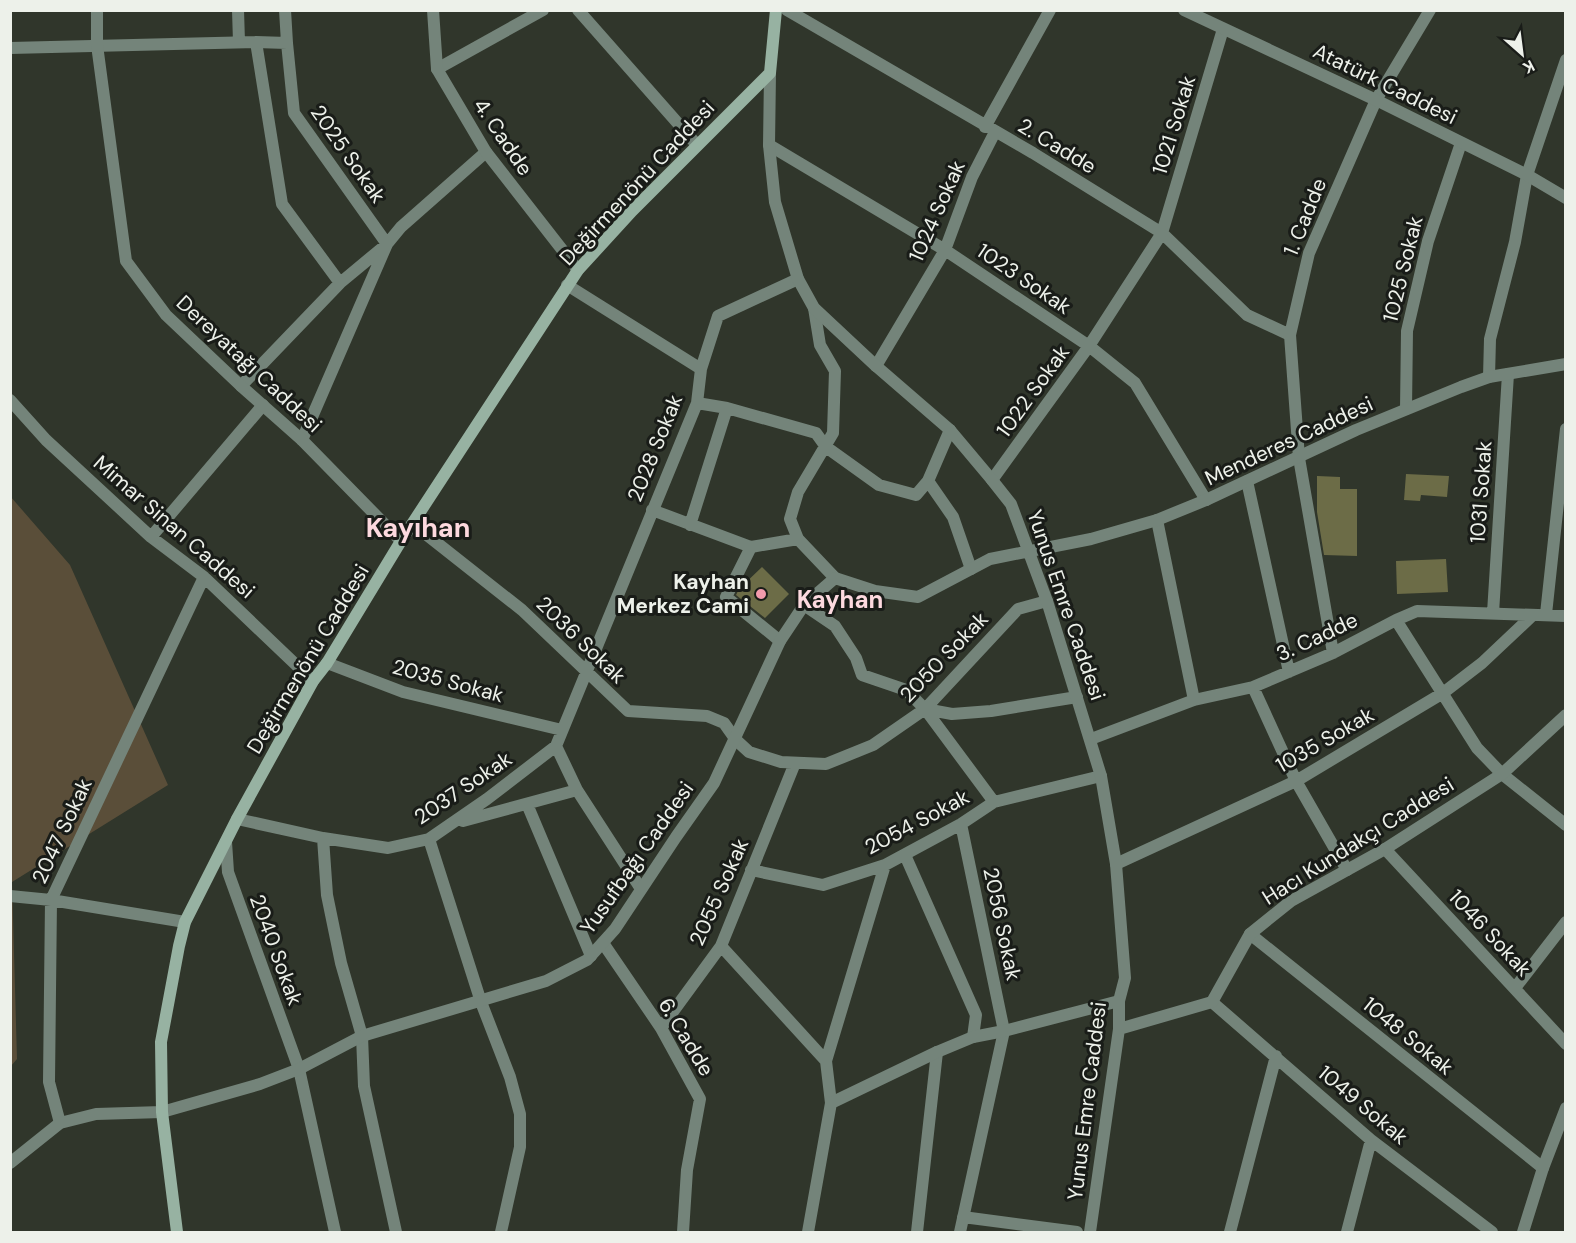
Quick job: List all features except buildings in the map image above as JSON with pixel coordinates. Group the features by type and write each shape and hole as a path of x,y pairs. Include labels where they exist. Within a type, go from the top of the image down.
{"main road":[{"path":"770,73 776,10"},
{"name":"Değirmenönü Caddesi","path":"177,1233 162,1112 161,1042 185,922 237,819 314,681 401,541 567,285 578,270 697,145 770,73"}],"street":[{"name":"Dereyatağı Caddesi","path":"97,10 97,45 126,261 166,315 302,440 401,541"},
{"path":"238,10 239,42"},
{"name":"2025 Sokak","path":"285,10 294,113 387,244"},
{"name":"4. Cadde","path":"433,10 437,69 486,152 578,270"},
{"path":"437,69 543,10"},
{"name":"2. Cadde","path":"788,10 1162,233 1247,315 1290,335"},
{"name":"1024 Sokak","path":"876,366 945,250 990,129 1050,10"},
{"name":"Atatürk Caddesi","path":"1184,10 1376,100 1527,175 1566,198"},
{"name":"1. Cadde","path":"1333,652 1299,458 1290,335 1309,253 1376,100 1430,10"},
{"path":"581,12 697,145"},
{"name":"1021 Sokak","path":"1162,233 1223,29"},
{"path":"10,48 239,42 287,44"},
{"path":"256,42 282,204 340,284"},
{"path":"1489,377 1490,339 1515,242 1527,175 1566,60"},
{"name":"Yunus Emre Caddesi","path":"770,73 769,145 775,202 798,279 814,308 950,430 1011,504 1047,601 1091,739 1101,776 1116,864 1125,978 1119,1001 1119,1029 1090,1233"},
{"name":"1025 Sokak","path":"1406,409 1407,331 1428,242 1461,142"},
{"name":"1023 Sokak","path":"769,145 945,250 1089,346 1135,383 1206,500"},
{"path":"241,386 340,284 387,244 401,227 486,152"},
{"name":"1022 Sokak","path":"992,480 1089,346 1162,233"},
{"path":"302,440 387,244"},
{"name":"2028 Sokak","path":"587,674 697,403 701,369 718,316 798,279"},
{"path":"567,285 701,369"},
{"path":"814,308 820,345 836,371 833,433 798,492 790,519 798,539 835,578 875,591 918,597 990,558 1029,552"},
{"name":"Menderes Caddesi","path":"1029,552 1091,539 1157,520 1299,458 1356,430 1489,377 1566,363"},
{"name":"1031 Sokak","path":"1492,613 1508,374"},
{"name":"Mimar Sinan Caddesi","path":"10,400 46,440 152,537 204,577 314,681"},
{"path":"697,403 727,408 816,433 826,447 879,485 916,495 928,481 950,430"},
{"path":"152,537 263,405"},
{"path":"690,525 727,408"},
{"path":"1546,614 1566,429"},
{"path":"928,481 953,518 971,568"},
{"path":"1247,481 1289,672"},
{"path":"652,510 751,547 798,539"},
{"path":"1157,520 1194,700"},
{"name":"2036 Sokak","path":"413,524 522,610 628,711 707,716 724,723 736,740"},
{"path":"751,547 726,597 780,641"},
{"name":"2047 Sokak","path":"60,1123 49,1082 51,900 204,577"},
{"name":"Yusufbağı Caddesi","path":"10,1162 60,1123 96,1114 162,1112 261,1084 299,1069 362,1036 546,981 587,960 615,929 714,783 736,740 780,641 804,605 835,578"},
{"name":"2050 Sokak","path":"736,740 749,752 781,762 795,763 826,764 873,745 925,709 1018,609 1047,601"},
{"path":"804,605 835,626 856,658 862,675 906,690 925,709 994,802"},
{"name":"3. Cadde","path":"1091,739 1194,700 1253,687 1333,652 1396,620 1418,612 1566,616"},
{"name":"1035 Sokak","path":"1116,864 1296,781 1443,693 1482,663 1533,615"},
{"path":"1396,620 1477,748 1502,774 1566,825"},
{"name":"2035 Sokak","path":"327,663 403,692 562,730"},
{"path":"587,674 556,746 577,790 641,889"},
{"path":"1253,687 1296,781 1347,870"},
{"path":"925,709 952,714 991,711 1077,697"},
{"name":"Hacı Kundakçı Caddesi","path":"1212,1002 1250,934 1291,901 1385,849 1502,774 1566,715"},
{"name":"2037 Sokak","path":"237,819 323,838 388,848 429,839 556,746"},
{"name":"2055 Sokak","path":"661,1028 721,946 795,763"},
{"name":"2054 Sokak","path":"751,870 823,885 885,865 961,824 994,802 1101,776"},
{"path":"453,823 577,790"},
{"path":"527,804 591,956"},
{"name":"2056 Sokak","path":"961,824 1004,1031"},
{"path":"323,838 327,894 341,963 362,1036 364,1086 396,1233"},
{"path":"429,839 481,1002 510,1077 520,1114 520,1147 501,1233"},
{"name":"2040 Sokak","path":"226,842 228,872 299,1069 335,1233"},
{"name":"1046 Sokak","path":"1385,849 1566,1044"},
{"path":"905,855 976,1015 973,1037"},
{"path":"808,1233 831,1103 826,1060 885,865"},
{"path":"10,896 51,900 185,922"},
{"path":"1515,988 1566,922"},
{"name":"1048 Sokak","path":"1250,934 1543,1168"},
{"name":"6. Cadde","path":"603,943 661,1028 700,1099 687,1170 683,1233"},
{"path":"721,946 826,1060"},
{"path":"831,1103 973,1037 1119,1001"},
{"path":"1119,1029 1212,1002"},
{"name":"1049 Sokak","path":"1212,1002 1371,1140 1492,1233"},
{"path":"960,1233 1004,1031"},
{"path":"917,1233 937,1052"},
{"path":"1230,1233 1276,1056"},
{"path":"1523,1233 1543,1168 1566,1108"},
{"path":"1347,1233 1371,1140"},
{"path":"963,1217 1077,1233"}],"shaded area":[{"path":"10,496 70,565 168,785 12,882 17,1059 11,1066"}],"place":[{"name":"Kayhan Merkez Cami","path":"761,594"}],"district":[{"name":"Kayıhan","path":"418,527"},
{"name":"Kayhan","path":"840,599"}]}
